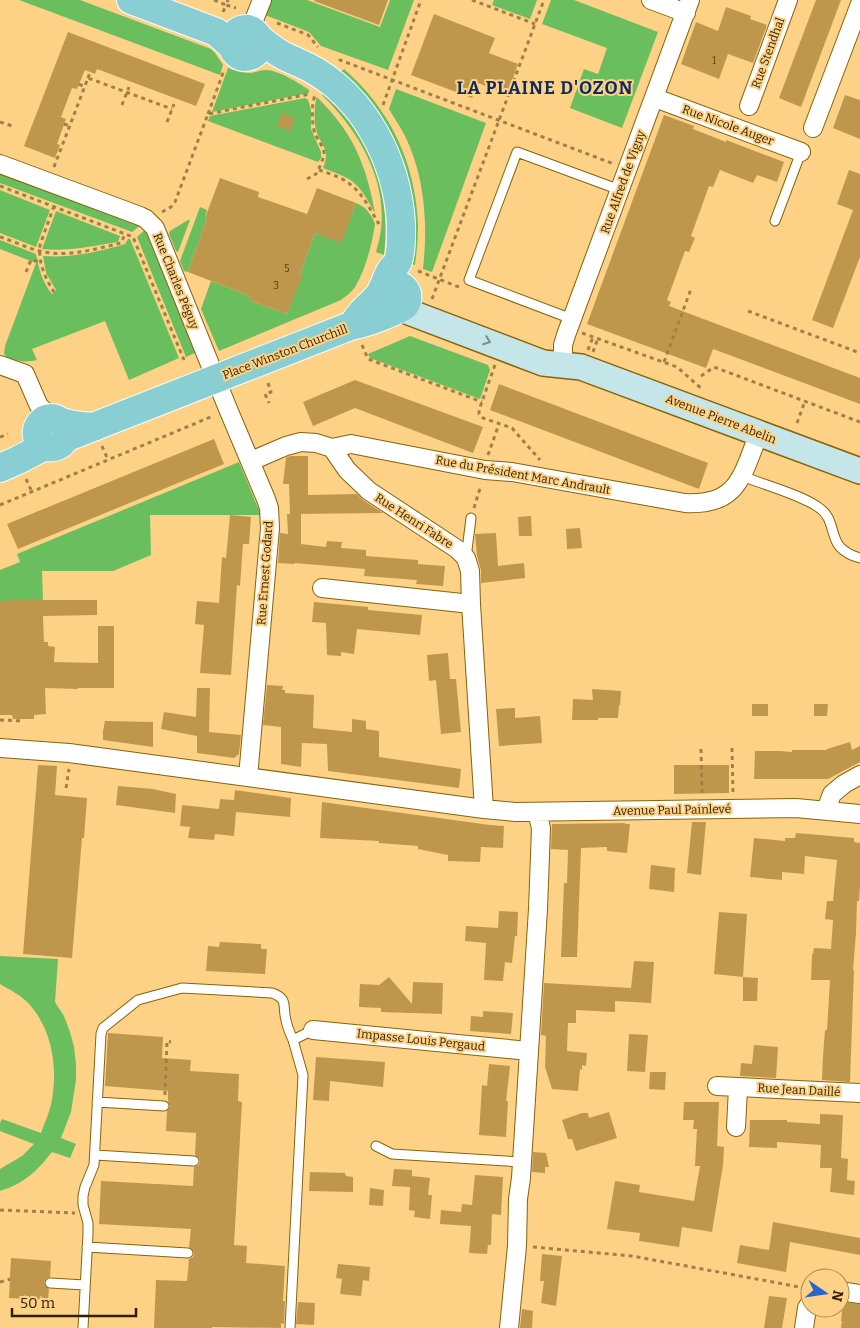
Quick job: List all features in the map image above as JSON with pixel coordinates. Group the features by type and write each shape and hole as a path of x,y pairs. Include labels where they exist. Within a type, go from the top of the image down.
{"main road":[{"path":"131,0 240,42 282,55 327,79 357,107 379,142 394,182 400,208 399,294"},
{"name":"Place Winston Churchill","path":"9,464 48,427 94,428 353,325 362,311 399,294"},
{"name":"Avenue Pierre Abelin","path":"399,294 543,363 568,361 860,471"}],"street":[{"path":"240,42 262,0"},
{"path":"651,0 688,6"},
{"name":"Rue Stendhal","path":"749,106 788,0"},
{"path":"813,128 860,4"},
{"name":"Rue Alfred de Vigny","path":"568,361 563,345 570,324 688,6"},
{"name":"Rue Nicole Auger","path":"654,98 801,152"},
{"name":"Rue Charles Péguy","path":"0,164 140,216 151,223 155,228 216,378"},
{"path":"0,365 25,374 48,427"},
{"name":"Rue Ernest Godard","path":"216,378 266,499 270,519 248,777"},
{"name":"Rue du Président Marc Andrault","path":"251,461 286,446 301,442 316,443 332,448 352,444 485,470 512,472 685,503 700,504 713,502 725,496 735,487 742,476 758,433"},
{"name":"Rue Henri Fabre","path":"332,448 347,470 369,491 458,549 466,558 470,571 484,809"},
{"path":"322,588 471,604"},
{"name":"Avenue Paul Painlevé","path":"0,748 69,753 516,812 796,808 860,814"},
{"path":"826,810 832,794 844,784 860,775"},
{"path":"509,1328 522,1162 538,909 541,828 537,812"},
{"name":"Impasse Louis Pergaud","path":"313,1030 529,1051"},
{"name":"Rue Jean Daillé","path":"716,1086 860,1093"},
{"path":"736,1127 738,1088"}],"lane":[{"path":"570,324 469,280 472,271 517,152 620,190"},
{"path":"776,221 801,152"},
{"path":"742,476 798,497 818,507 828,517 838,546 848,554 860,558"},
{"path":"466,558 471,518"},
{"path":"83,1328 88,1234 83,1196 92,1172 95,1155 101,1034 106,1024 138,1000 182,988 272,993 284,1000 285,1018 303,1075 290,1328"},
{"path":"293,1040 313,1030"},
{"path":"97,1102 164,1106"},
{"path":"376,1146 392,1154 522,1162"},
{"path":"95,1155 194,1161"},
{"path":"87,1247 188,1253"},
{"path":"50,1283 85,1285"}],"path":[{"path":"214,0 226,4 228,0"},
{"path":"383,104 422,0"},
{"path":"472,0 535,24"},
{"path":"399,294 500,120 544,0"},
{"path":"162,212 171,207 175,202 208,114 240,42"},
{"path":"327,79 340,60 628,169"},
{"path":"53,170 90,72"},
{"path":"88,78 172,109"},
{"path":"79,84 85,86"},
{"path":"122,105 129,87"},
{"path":"208,114 317,93 313,102 313,124 324,152 319,170 307,179"},
{"path":"167,122 174,104"},
{"path":"0,122 15,127"},
{"path":"64,124 70,126"},
{"path":"319,170 341,178 352,185 380,225"},
{"path":"0,186 132,236 184,360"},
{"path":"54,206 39,251 44,274 54,292"},
{"path":"0,236 39,251 62,253 98,249 121,243 125,234"},
{"path":"26,272 31,260 41,261"},
{"path":"664,362 691,289"},
{"path":"748,311 860,353"},
{"path":"570,324 677,367"},
{"path":"353,325 368,359 482,402"},
{"path":"497,359 479,414 483,418 512,428 542,462"},
{"path":"701,376 714,367 860,422"},
{"path":"268,383 271,392 265,394 270,403"},
{"path":"796,423 805,401"},
{"path":"0,505 228,410"},
{"path":"471,518 488,454 499,424"},
{"path":"0,437 8,434"},
{"path":"0,720 24,721"},
{"path":"732,748 733,809"},
{"path":"701,749 702,809"},
{"path":"164,1106 168,1042 171,1042"},
{"path":"0,1210 85,1214"},
{"path":"516,1246 632,1256 800,1286"},
{"path":"0,1282 10,1279"}],"green space":[{"path":"19,0 80,0 211,49 223,65 220,75"},
{"path":"271,0 307,0 380,27 390,0 414,0 388,70 321,46 309,32 265,15"},
{"path":"494,0 537,0 530,19 492,5"},
{"path":"551,0 574,0 658,32 622,128 570,108 584,69 598,74 607,48 542,24"},
{"path":"228,68 248,73 266,70 276,72 305,87 309,90 309,93 212,112"},
{"path":"344,69 375,101 397,138 405,158 412,179 416,201 418,223 415,265 411,264 402,163 397,149 385,124 370,102 341,72"},
{"path":"396,89 486,123 432,272 423,269 425,218 417,168 405,136 389,109"},
{"path":"324,93 343,111 355,126 373,160 383,197 385,216 384,255 376,252 381,229 382,210 374,173 358,139 335,108 322,95"},
{"path":"317,97 343,127 356,150 366,174 375,213 357,185 343,176 323,168 326,152 316,130 315,108"},
{"path":"305,98 308,100 311,110 311,129 321,152 321,158 318,162 208,121 210,116"},
{"path":"0,170 141,225 132,232 0,183"},
{"path":"0,190 50,210 36,247 0,233"},
{"path":"356,203 368,211 375,224 365,264 359,280 352,291 341,300 219,351 201,309 211,281 250,296 249,300 287,314 315,233 341,242"},
{"path":"200,207 207,210 205,217 207,218 188,272 184,271 180,261"},
{"path":"56,211 120,236 118,242 71,249 42,249"},
{"path":"190,220 178,252 169,234 170,231"},
{"path":"145,230 197,352 186,357 137,237"},
{"path":"130,239 179,358 129,380 105,321 32,349 37,360 21,361 6,357 4,353 5,346 36,263 0,249 0,240 36,254 43,280 52,294 56,290 46,273 43,256 64,256 94,252 125,244"},
{"path":"410,336 488,365 490,370 480,399 370,358 368,354"},
{"path":"239,462 261,515 150,515 151,555 113,571 42,571 43,601 0,601 0,570 20,562 17,554"},
{"path":"0,956 58,959 55,1002 64,1016 70,1032 76,1064 76,1080 71,1112 61,1138 76,1144 70,1158 52,1152 30,1176 0,1191 0,1169 22,1156 34,1144 0,1131 0,1123 2,1119 41,1133 52,1097 54,1068 47,1034 36,1013 19,995 0,984"}],"building":[{"path":"315,0 388,0 379,25"},
{"path":"816,0 841,0 801,107 779,98"},
{"path":"726,7 751,16 750,19 767,25 753,63 728,54 719,79 681,64 696,22 718,31"},
{"path":"434,14 495,38 489,53 518,64 507,94 478,83 472,98 411,75"},
{"path":"68,32 205,84 196,106 97,69 95,74 85,70 77,89 72,88 61,117 66,119 57,144 60,145 55,158 24,146"},
{"path":"845,95 860,100 860,139 833,128"},
{"path":"282,113 295,118 290,131 277,126"},
{"path":"664,115 694,126 693,129 726,142 726,140 784,162 777,182 757,175 753,183 720,170 713,187 709,186 691,236 695,238 689,252 685,251 667,300 671,302 669,306 860,378 860,404 713,349 706,368 587,324"},
{"path":"849,170 860,174 860,257 833,328 812,320 853,210 837,204"},
{"path":"220,178 259,192 258,197 307,214 317,188 356,203 341,243 315,233 300,274 303,275 287,314 249,300 250,296 188,272"},
{"path":"355,380 483,427 473,453 355,408 313,426 303,402"},
{"path":"499,384 708,463 699,489 490,410"},
{"path":"214,439 224,464 18,549 7,524"},
{"path":"290,456 308,456 308,495 357,494 383,513 296,514 301,514 301,544 326,547 327,541 342,542 341,548 366,550 366,556 418,560 418,564 445,566 443,586 416,584 417,580 364,576 365,569 278,563 280,533 288,534 287,514 290,514 289,484 283,484 286,458"},
{"path":"230,515 251,517 249,544 243,544 240,586 237,585 231,675 200,673 204,625 195,624 197,601 219,603 222,557 226,558"},
{"path":"531,516 532,536 519,536 518,517"},
{"path":"580,528 582,548 567,549 566,529"},
{"path":"496,533 498,566 524,563 525,578 481,583 481,570 477,556 475,534"},
{"path":"97,600 97,615 43,616 44,642 48,642 48,646 55,647 54,662 98,663 98,626 114,626 114,688 45,688 46,714 34,715 34,719 13,719 12,715 0,715 0,601"},
{"path":"314,602 422,615 420,635 357,629 354,654 341,652 341,656 327,655 326,623 312,622"},
{"path":"448,653 450,679 456,679 461,732 441,734 436,680 429,681 427,655"},
{"path":"267,685 283,686 282,690 285,690 285,693 314,695 313,728 352,732 352,719 366,721 366,729 379,731 379,757 461,769 459,788 328,771 327,744 302,743 301,767 281,764 281,727 263,725"},
{"path":"197,688 210,688 209,732 241,735 239,754 234,758 197,753 197,736 161,729 164,712 196,717"},
{"path":"592,689 621,691 618,718 572,720 573,699 593,700"},
{"path":"752,704 768,704 768,716 752,716"},
{"path":"814,704 828,704 827,716 814,716"},
{"path":"515,708 515,718 540,716 542,743 499,746 496,709"},
{"path":"105,721 153,722 153,747 103,740"},
{"path":"850,742 852,750 860,746 860,762 828,779 754,779 755,751 792,752 792,750 827,750"},
{"path":"38,765 57,766 55,795 87,798 72,958 23,954"},
{"path":"674,765 729,765 729,793 674,794"},
{"path":"118,786 153,789 176,794 175,813 116,805"},
{"path":"235,790 291,798 290,817 236,812 234,836 215,834 214,840 188,838 190,827 180,826 182,805 219,809 220,799 234,800"},
{"path":"322,802 504,826 503,848 481,847 480,862 448,861 448,855 418,849 418,846 379,843 379,841 320,838"},
{"path":"692,822 706,822 701,875 687,873"},
{"path":"552,824 630,824 627,853 607,851 607,847 581,848 577,957 561,957 564,883 567,883 568,850 551,849"},
{"path":"796,833 854,838 854,842 860,843 860,886 859,901 857,901 853,970 850,1082 822,1080 830,980 811,980 814,948 831,949 833,920 825,919 827,901 833,901 837,860 805,856 804,874 782,872 782,880 750,877 754,838 785,841 785,838 795,838"},
{"path":"651,865 675,868 674,892 649,889"},
{"path":"499,911 518,912 517,936 515,936 512,963 505,962 503,981 484,980 486,943 465,941 466,926 498,928"},
{"path":"719,912 747,914 743,977 714,974"},
{"path":"220,942 261,944 261,949 267,949 265,974 206,971 208,946 219,947"},
{"path":"634,961 654,962 651,1003 615,1001 615,1012 576,1010 576,1023 568,1023 567,1051 587,1053 586,1066 582,1065 582,1070 580,1069 578,1091 552,1089 545,1067 546,1036 541,1035 544,983 631,988"},
{"path":"389,977 412,1004 413,982 443,983 442,1014 381,1012 381,1008 359,1007 360,984 379,985"},
{"path":"743,977 758,978 757,1001 743,1001"},
{"path":"483,1011 513,1013 511,1034 470,1031 471,1016 483,1017"},
{"path":"108,1033 163,1037 162,1058 191,1060 190,1071 239,1074 238,1101 242,1102 234,1245 247,1246 246,1263 285,1266 284,1324 281,1323 281,1328 154,1328 156,1280 187,1281 189,1259 194,1254 193,1250 189,1247 191,1229 99,1224 101,1181 193,1186 194,1167 199,1165 200,1161 195,1155 196,1133 166,1131 167,1111 170,1107 168,1091 105,1086"},
{"path":"629,1034 648,1035 645,1072 627,1071"},
{"path":"754,1045 778,1047 776,1078 740,1076 741,1063 752,1064"},
{"path":"316,1057 385,1062 383,1087 330,1081 329,1101 313,1100"},
{"path":"489,1064 510,1066 506,1101 508,1101 506,1137 479,1135 482,1085 487,1086"},
{"path":"650,1072 666,1072 665,1090 649,1089"},
{"path":"684,1102 719,1102 717,1146 724,1147 723,1165 712,1232 682,1227 679,1247 639,1241 640,1233 607,1229 615,1181 640,1185 639,1192 694,1201 700,1166 695,1166 697,1129 693,1129 694,1120 683,1120"},
{"path":"609,1112 617,1138 576,1151 572,1139 568,1139 562,1120 582,1113 588,1113 589,1118"},
{"path":"820,1114 843,1115 841,1158 848,1159 847,1180 855,1181 854,1195 830,1192 832,1168 820,1168 821,1145 777,1142 777,1148 749,1147 750,1120 787,1120 787,1122 820,1124"},
{"path":"533,1152 546,1153 549,1167 545,1167 545,1173 532,1172"},
{"path":"394,1169 412,1170 412,1176 430,1178 428,1195 432,1195 430,1219 414,1217 415,1211 409,1210 410,1187 392,1186"},
{"path":"310,1172 345,1173 346,1176 353,1177 353,1192 309,1191"},
{"path":"475,1175 503,1177 501,1215 492,1214 491,1245 488,1245 487,1254 469,1253 471,1226 440,1224 441,1210 461,1212 462,1204 472,1205"},
{"path":"370,1188 384,1190 383,1206 369,1205"},
{"path":"773,1222 860,1238 860,1255 790,1242 786,1272 737,1263 740,1245 769,1250"},
{"path":"542,1254 562,1256 556,1306 541,1303 544,1281 540,1281"},
{"path":"11,1258 51,1261 50,1277 44,1282 45,1286 49,1289 48,1300 9,1298"},
{"path":"338,1264 370,1267 369,1281 363,1280 361,1296 340,1294 342,1279 336,1278"},
{"path":"769,1296 787,1298 782,1328 764,1328"},
{"path":"298,1302 315,1303 314,1325 296,1324"},
{"path":"850,1303 860,1304 860,1328 841,1328 841,1318 850,1318"},
{"path":"522,1309 533,1311 532,1328 520,1328"}],"district":[{"name":"LA PLAINE D'OZON","path":"545,88"}]}
